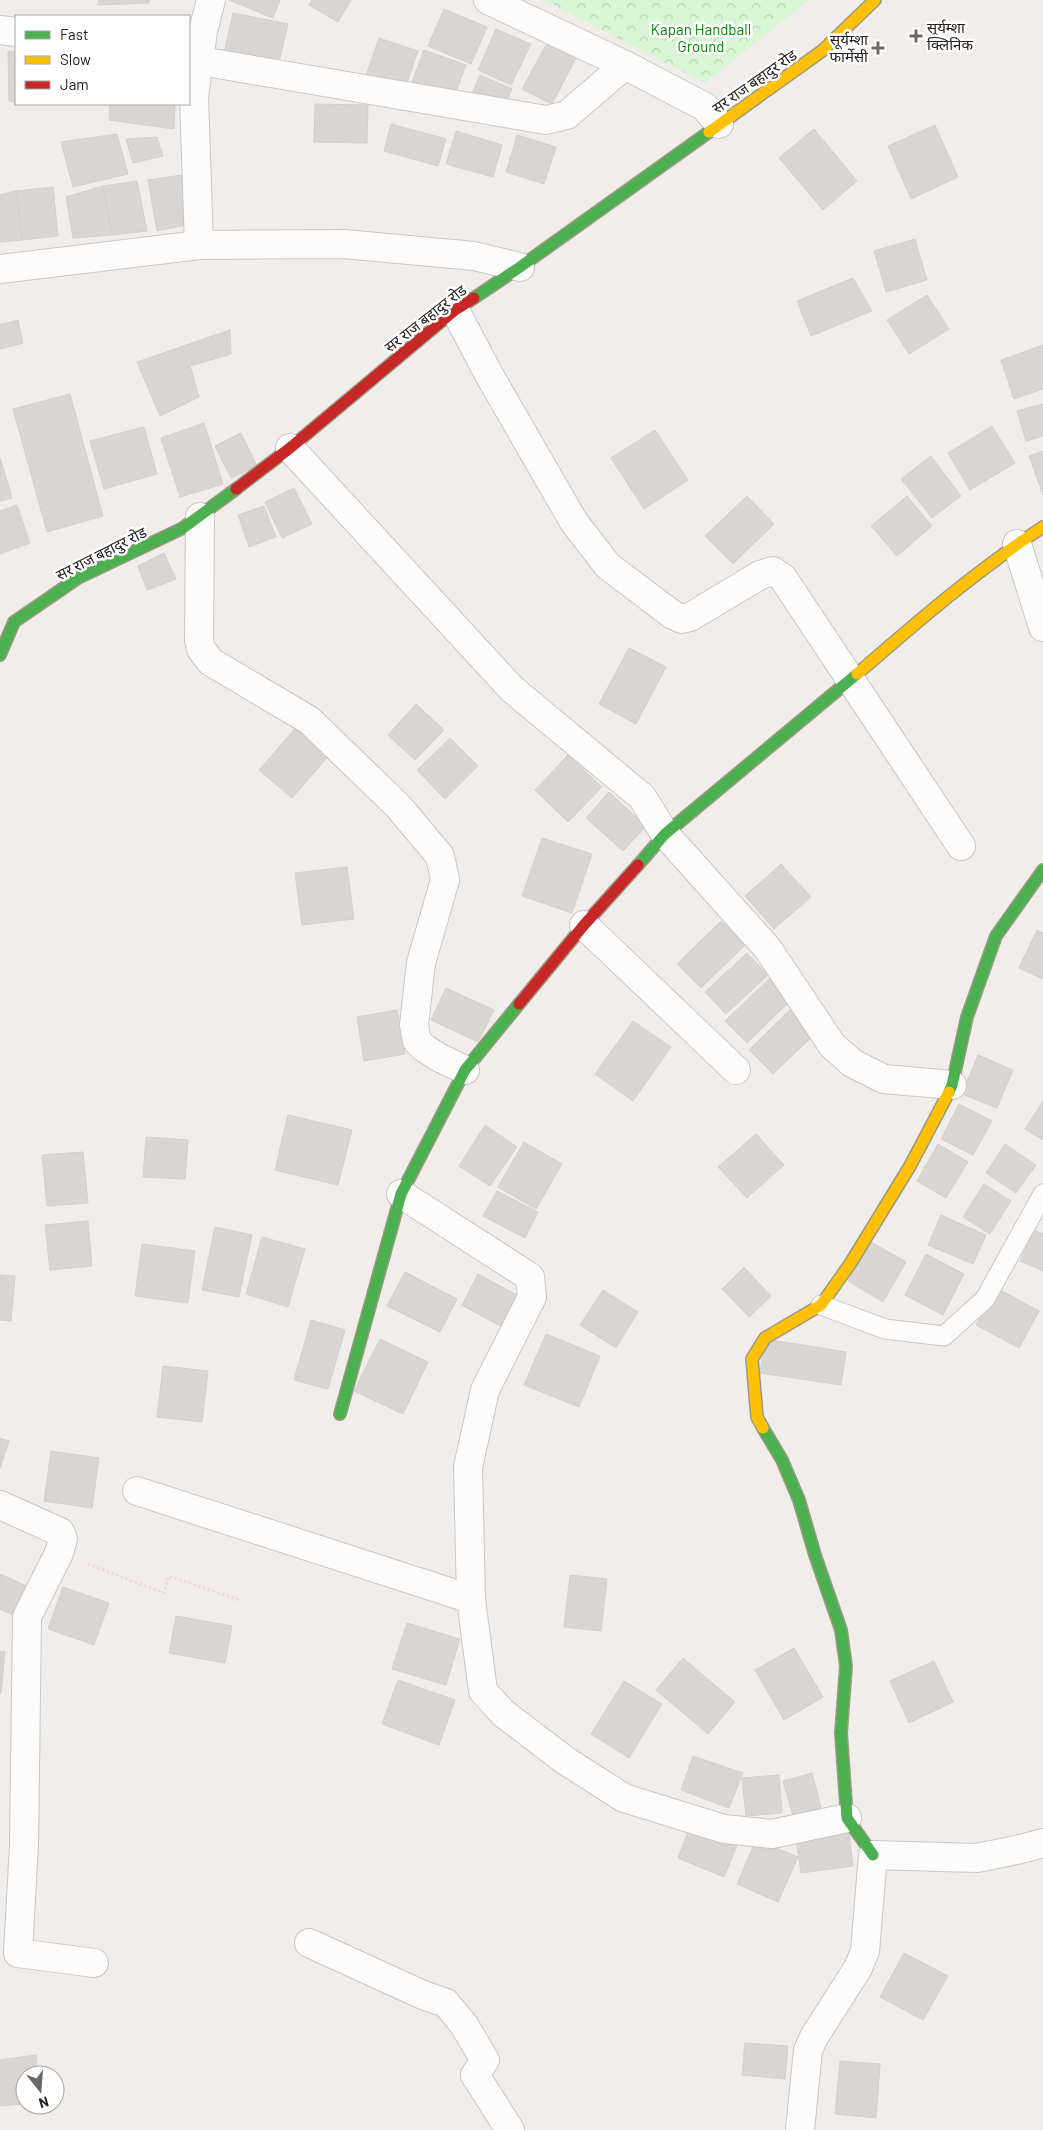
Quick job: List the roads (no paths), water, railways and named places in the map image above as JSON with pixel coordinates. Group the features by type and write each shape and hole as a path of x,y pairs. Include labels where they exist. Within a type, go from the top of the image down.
{"street":[{"path":"199,245 194,59 211,0"},
{"path":"488,0 626,65 705,107 719,124"},
{"name":"सर राज बहादुर रोड","path":"0,655 7,618 78,578 183,528 200,517 290,448 455,310 520,267 822,51 874,0"},
{"path":"0,30 15,32"},
{"path":"194,59 546,120 567,114 626,65"},
{"path":"0,269 199,245 344,244 474,256 520,267"},
{"path":"455,310 488,373 574,522 608,566 673,615 682,619 690,617 760,574 773,570 784,578 962,846"},
{"path":"290,448 512,689 642,797 665,834 768,949 832,1046 852,1063 884,1079 952,1085"},
{"path":"200,517 199,640 201,649 211,662 309,720 398,806 440,856 445,880 421,964 414,1026 417,1041 424,1048 465,1070"},
{"path":"340,1414 401,1194 465,1070 584,925 665,834 850,680 927,613 1017,544 1043,527"},
{"path":"1017,544 1043,627"},
{"path":"800,2130 808,2050 814,2037 858,1968 866,1951 873,1855 847,1818 840,1733 846,1666 841,1630 814,1555 799,1500 782,1460 757,1417 752,1359 765,1338 821,1305 850,1264 910,1166 952,1085 967,1017 996,936 1043,870"},
{"path":"584,925 736,1070"},
{"path":"401,1194 530,1276 532,1287 532,1297 485,1390 468,1467 471,1599 483,1691 503,1713 566,1761 624,1798 724,1829 772,1834 847,1818"},
{"path":"137,1491 471,1599"},
{"path":"0,1504 60,1532 63,1539 59,1553 26,1617 24,1845 18,1953 94,1963"},
{"path":"873,1855 977,1858 1021,1850 1043,1843"},
{"path":"309,1943 423,1995 446,2003 464,2025 485,2060 475,2075 510,2130"}],"lane":[{"path":"821,1305 885,1329 944,1336 985,1299 1043,1194"}],"place":[{"name":"सूर्यम्शा क्लिनिक","path":"916,36"},
{"name":"सूर्यम्शा फार्मेसी","path":"878,48"}],"park label":[{"name":"Kapan Handball Ground","path":"701,38"}]}
